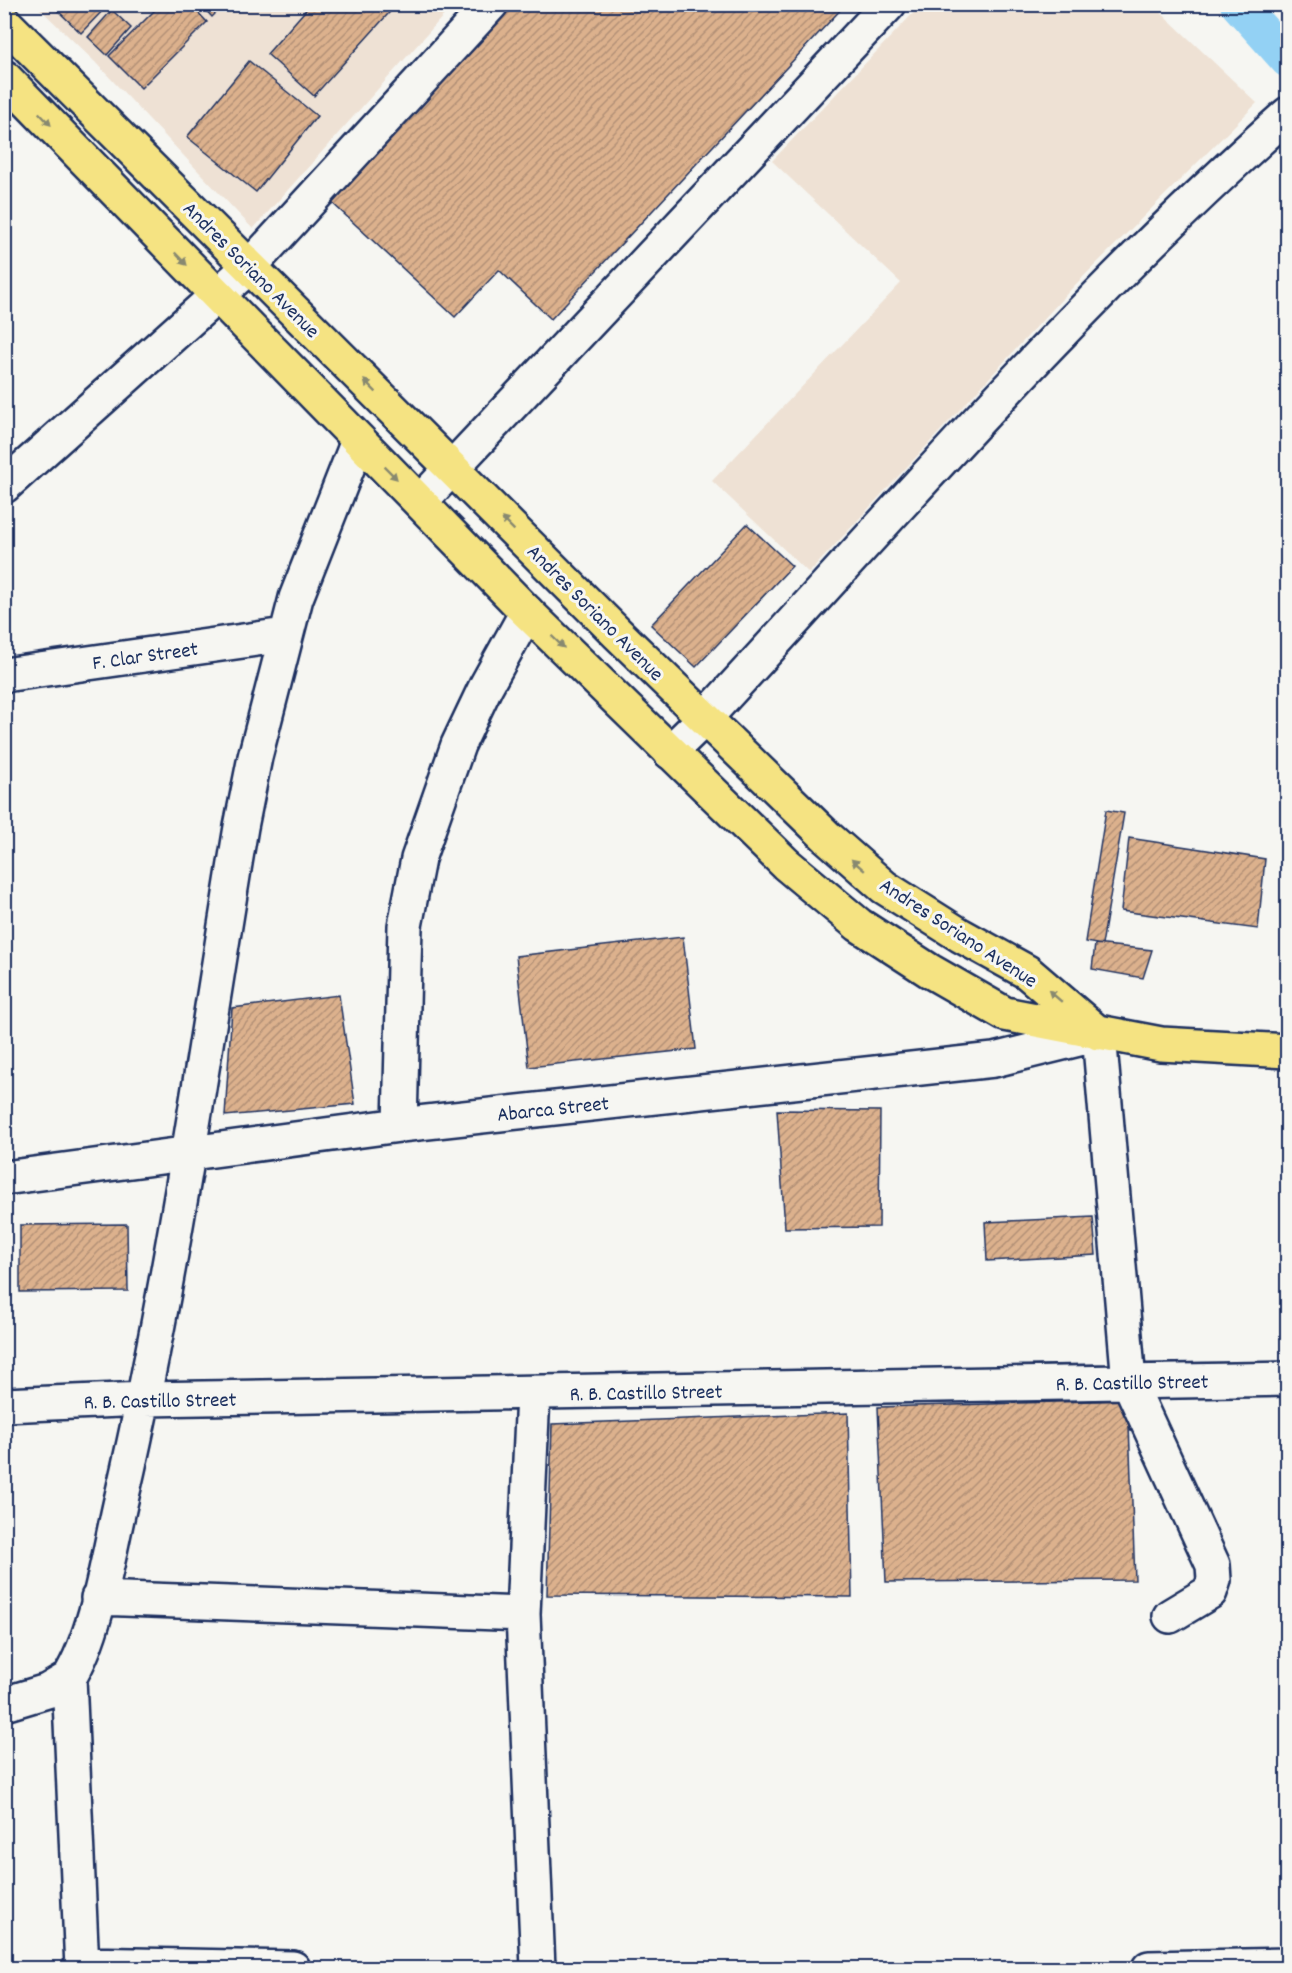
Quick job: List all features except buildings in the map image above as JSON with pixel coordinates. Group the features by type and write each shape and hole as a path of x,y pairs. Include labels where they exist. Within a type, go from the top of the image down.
{"highway":[{"name":"Andres Soriano Avenue","path":"4,22 704,719 827,837 884,887 960,935 1027,972 1099,1034"},
{"name":"Andres Soriano Avenue","path":"4,77 527,612 786,864 859,925 930,971 1005,1014 1099,1034"},
{"path":"1099,1034 1161,1044 1287,1051"}],"street":[{"path":"4,486 250,266 491,4"},
{"path":"420,502 889,4"},
{"path":"670,752 704,719 1082,310 1231,164 1287,114"},
{"path":"4,1704 47,1691 69,1678 81,1660 98,1598 144,1399 246,800 285,635 310,561 358,441"},
{"path":"400,1125 405,926 418,859 458,745 486,686 527,612"},
{"name":"F. Clar Street","path":"4,675 285,635"},
{"path":"1099,1034 1128,1382 1213,1565 1214,1580 1210,1592 1170,1616"},
{"name":"Abarca Street","path":"4,1178 400,1125 994,1060 1099,1034"},
{"name":"R. B. Castillo Street","path":"4,1405 144,1399 533,1394 1287,1379"},
{"path":"533,1394 523,1614 538,1968"},
{"path":"98,1598 523,1614"},
{"path":"69,1678 82,1966 293,1968"},
{"path":"1149,1968 1287,1965"}],"shaded area":[{"path":"36,5 453,5 253,229 95,62"},
{"path":"921,5 1153,5 1257,103 1075,285 809,573 712,481 901,283 772,161"}],"waterway":[{"path":"1238,4 1288,60"}]}
